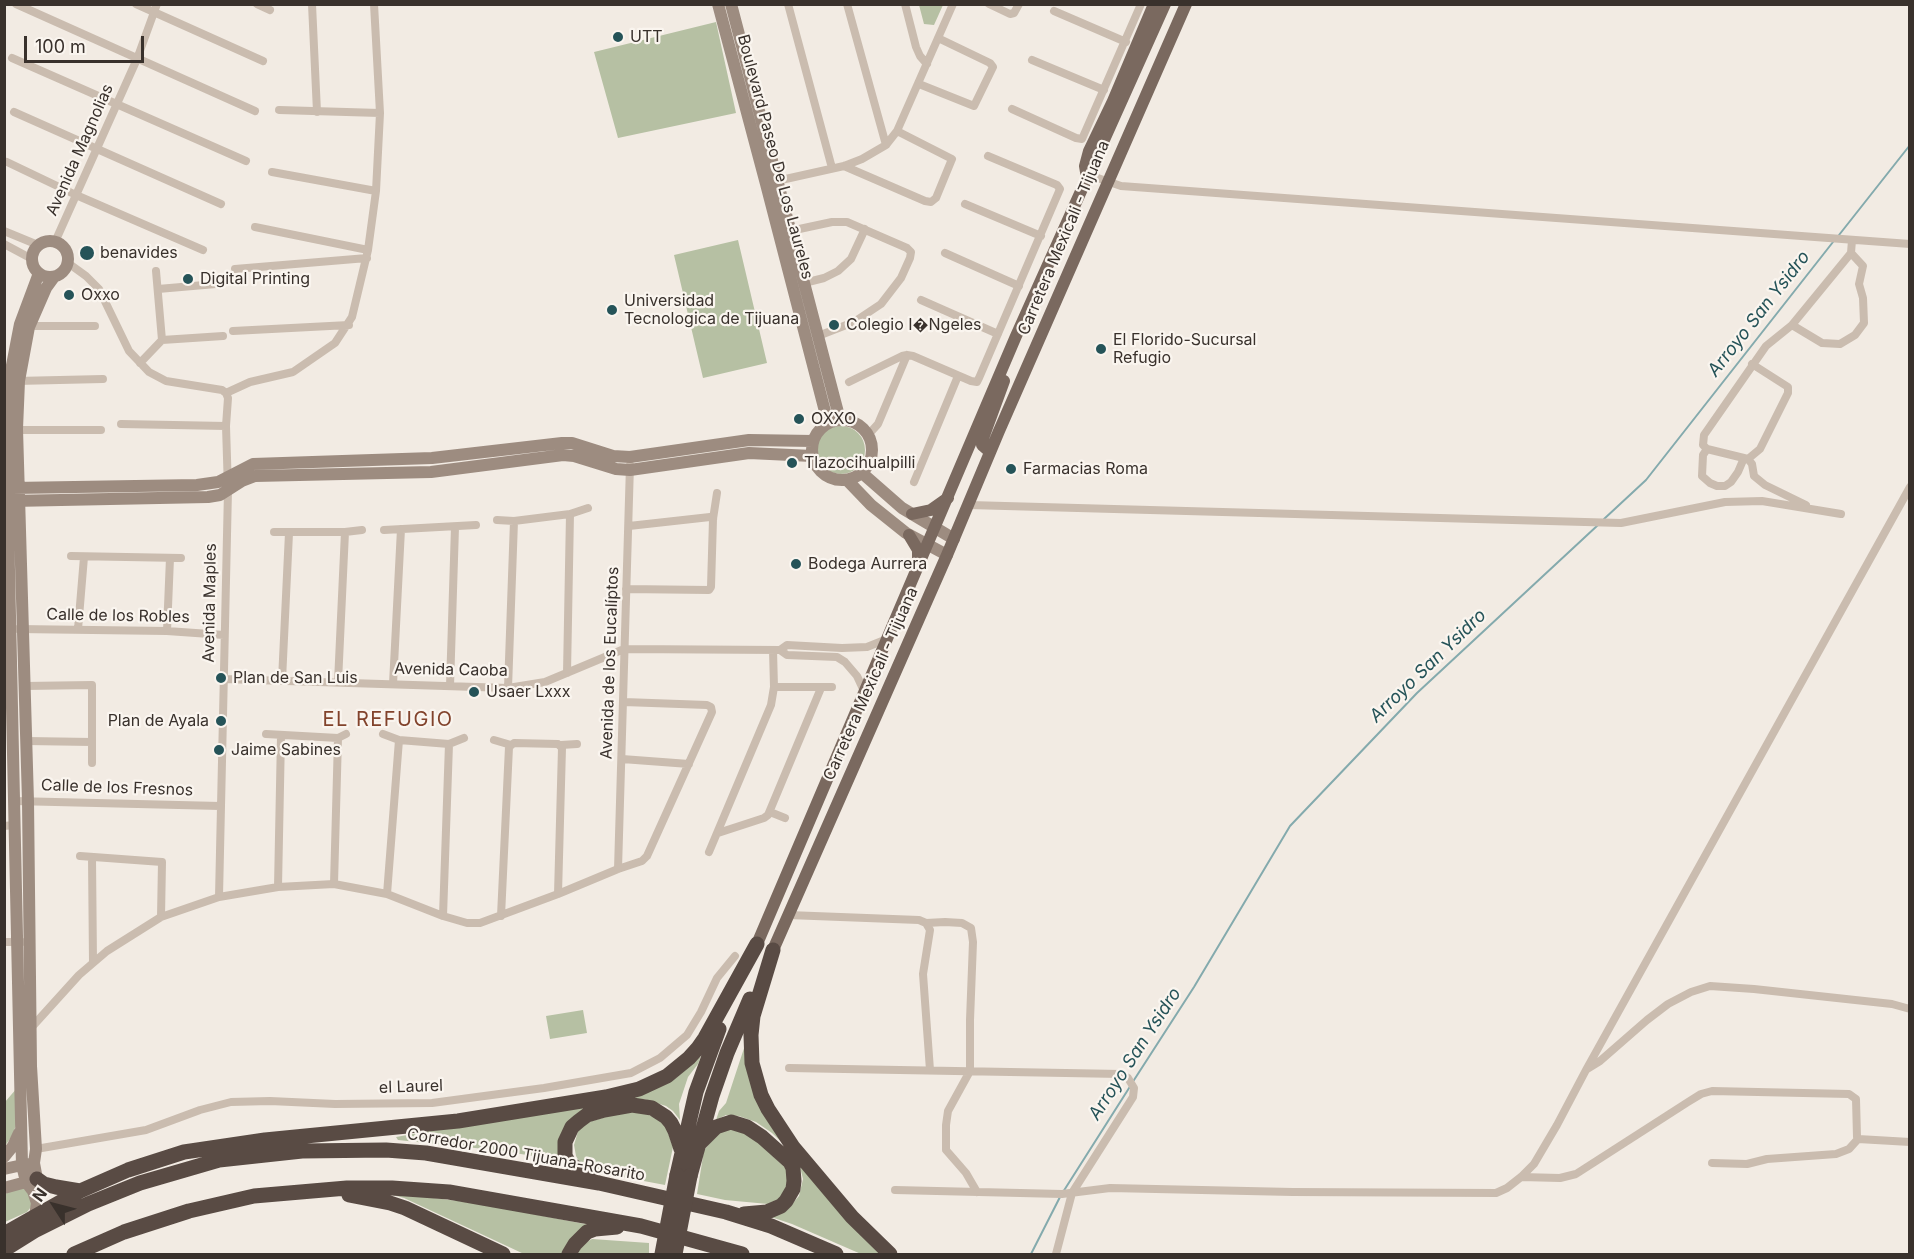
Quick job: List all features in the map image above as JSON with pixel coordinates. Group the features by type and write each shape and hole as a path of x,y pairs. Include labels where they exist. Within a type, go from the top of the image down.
{"highway":[{"path":"4,1234 80,1191 128,1170 184,1152 265,1140 458,1121 595,1099 626,1093 652,1084 679,1067 698,1048 757,944"},
{"name":"Carretera Mexicali - Tijuana","path":"675,1254 684,1176 681,1152 696,1092 711,1048 757,944"},
{"path":"773,950 753,1016 751,1035 752,1064 761,1095 788,1139 818,1178 852,1217 890,1254"},
{"name":"Carretera Mexicali - Tijuana","path":"662,1254 684,1176 697,1147 727,1053 773,950"},
{"path":"599,1183 574,1168 564,1149 567,1134 587,1115 621,1106 652,1108 671,1123 681,1152"},
{"path":"697,1147 716,1127 731,1122 747,1127 762,1137 790,1162 794,1175 793,1189 782,1206 767,1212 736,1215"},
{"path":"344,1151 392,1128"},
{"path":"265,1140 302,1151"},
{"name":"Corredor 2000 Tijuana-Rosarito","path":"4,1250 36,1230 88,1204 140,1183 219,1160 302,1151 386,1150 426,1153 599,1183 736,1215 836,1254"},
{"path":"32,1181 80,1191"},
{"path":"74,1254 124,1232 189,1211 254,1196 358,1188 449,1191 641,1226 740,1254"},
{"path":"304,1191 348,1195 390,1203 502,1254"},
{"path":"569,1254 586,1232 595,1229 641,1226"}],"main road":[{"path":"1089,175 1085,166 1089,151 1154,4"},
{"name":"Carretera Mexicali - Tijuana","path":"757,944 949,497 1000,372 1165,4"},
{"name":"Carretera Mexicali - Tijuana","path":"773,950 969,506 990,452 1186,4"},
{"path":"990,452 985,449 982,441 1004,386 1004,378 1000,372"},
{"path":"912,514 931,510 949,497"},
{"path":"909,535 918,550 918,567"}],"street":[{"path":"16,4 255,111"},
{"path":"136,4 156,9 263,61"},
{"path":"257,4 270,10"},
{"path":"312,4 316,112"},
{"path":"68,263 99,289 129,351 149,372 166,381 222,390 226,393 250,382 292,372 335,343 349,325 352,317 367,254 376,191 380,113 374,4"},
{"name":"Boulevard Paseo De Los Laureles","path":"717,4 772,182 790,231 818,336 834,422"},
{"name":"Boulevard Paseo De Los Laureles","path":"731,4 772,182 834,422"},
{"path":"788,4 832,168"},
{"path":"847,4 886,145"},
{"path":"905,4 916,46 920,56 927,64"},
{"path":"772,182 844,166 886,145 897,130 919,84 953,4"},
{"path":"989,4 1010,14 1014,13 1019,4"},
{"path":"1012,109 1082,139 1141,4"},
{"name":"Avenida Magnolias","path":"55,242 137,59 156,9"},
{"path":"1054,11 1126,42"},
{"path":"919,84 974,106 993,67 990,63 938,38"},
{"path":"12,58 246,161"},
{"path":"1032,60 1104,90"},
{"path":"279,110 380,113"},
{"path":"15,112 221,204"},
{"path":"844,166 932,202 936,198 952,159 897,130"},
{"path":"849,382 907,355 977,382 1060,189 1057,185 988,156"},
{"path":"7,162 76,195 203,250"},
{"path":"272,172 376,191"},
{"path":"1089,175 1121,186 1218,195 1317,200 1910,244"},
{"path":"965,204 1041,236"},
{"path":"790,231 840,221 865,229 911,252 901,278 881,304 855,322 818,336"},
{"path":"255,227 367,254"},
{"path":"804,283 824,278 838,271 850,259 865,229"},
{"path":"4,231 39,245"},
{"path":"1812,509 1765,485 1754,476 1752,464 1746,458 1707,449 1703,445 1704,435 1766,346 1792,325 1851,253 1852,240"},
{"path":"25,326 46,288 68,263 64,247 55,242 44,242 35,249 32,259 39,273 43,276 54,277"},
{"path":"4,244 32,259"},
{"path":"945,253 1019,286"},
{"path":"1792,325 1822,343 1840,344 1855,335 1863,323 1863,298 1859,284 1863,266 1851,253"},
{"path":"235,269 367,254"},
{"path":"156,271 162,340"},
{"path":"28,1164 36,1149 11,942 9,826 14,801 9,771 8,660 16,629 14,501 10,488 9,432 14,381 39,273"},
{"path":"158,289 216,284"},
{"path":"921,300 998,334"},
{"path":"233,331 349,325"},
{"path":"25,326 95,326"},
{"path":"140,363 162,340 222,336"},
{"path":"868,435 878,424 907,355"},
{"path":"1707,449 1704,455 1702,477 1717,486 1725,486 1731,482 1746,458 1760,449 1788,393 1788,387 1752,364"},
{"path":"914,482 958,376"},
{"path":"14,381 103,379"},
{"name":"Avenida Maples","path":"219,897 228,490 226,426 228,398 226,393"},
{"path":"834,422 856,424 868,435 872,451 862,473 847,480 837,480 821,472 815,464 812,456 813,441 818,431 834,422"},
{"path":"121,424 226,426"},
{"path":"9,432 101,430"},
{"path":"14,501 208,497 220,495 255,476 431,472 563,455 574,456 616,469 630,464 749,440 813,441"},
{"path":"10,488 197,485 218,482 253,464 432,458 562,443 572,443 630,464 749,453 812,456"},
{"name":"Avenida de los Eucalíptos","path":"618,869 630,464"},
{"path":"862,473 881,491 912,514 954,539"},
{"path":"847,480 871,505 909,535 947,555"},
{"path":"895,1190 1072,1193 1110,1188 1293,1192 1496,1192 1521,1177 1545,1145 1910,487"},
{"path":"626,589 709,590 711,587 713,519 717,493"},
{"path":"14,501 6,545 7,599 16,629 25,686 31,1028 25,1067 21,1126 37,1203 35,1216"},
{"path":"969,506 1621,523 1725,502 1762,501 1841,514"},
{"path":"497,520 514,521 570,514 588,508"},
{"path":"567,674 570,514"},
{"path":"629,526 710,517 713,519"},
{"path":"507,688 514,521"},
{"path":"384,530 476,525"},
{"path":"450,686 455,527"},
{"path":"274,532 362,530"},
{"path":"393,684 401,530"},
{"path":"338,682 345,532"},
{"path":"282,680 289,533"},
{"path":"71,556 181,558"},
{"path":"78,629 84,557"},
{"path":"167,631 170,558"},
{"name":"Calle de los Robles","path":"16,629 167,631 224,635"},
{"path":"776,650 787,645 867,648 887,639"},
{"name":"Avenida Caoba","path":"223,679 507,688 545,682 624,649 776,650"},
{"path":"709,852 771,705 776,650"},
{"path":"776,650 787,655 837,657 845,662 857,676 864,691"},
{"path":"25,686 93,685 92,763"},
{"path":"774,687 832,687"},
{"path":"718,833 764,818 770,812 821,688"},
{"path":"31,1028 93,962 161,917 219,897 278,887 334,885 387,894 443,916 467,923 480,923 642,861 647,855 712,712 711,707 707,705 624,702"},
{"path":"266,734 342,736 334,885"},
{"path":"382,734 399,740 449,744 464,738"},
{"path":"278,887 281,736"},
{"path":"387,894 399,740"},
{"path":"494,740 511,744 577,744"},
{"path":"27,741 92,742"},
{"path":"443,916 449,744"},
{"path":"501,916 509,747 511,744"},
{"path":"558,894 561,745"},
{"path":"622,759 689,764"},
{"name":"Calle de los Fresnos","path":"14,801 220,806"},
{"path":"770,812 785,818"},
{"path":"80,856 162,862 161,917"},
{"path":"93,858 93,962"},
{"path":"788,915 919,920 926,923 945,921 962,923 970,928 973,942 969,1020 970,1071 948,1111 946,1150 966,1173 977,1192"},
{"path":"926,923 930,930 923,974 930,1070"},
{"path":"11,942 30,941"},
{"name":"el Laurel","path":"36,1149 146,1130 200,1110 231,1102 432,1103 544,1088 631,1073 660,1058 687,1035 717,978 735,956"},
{"path":"1586,1070 1668,1004 1691,992 1710,986 1869,1001 1910,1009"},
{"path":"789,1068 1121,1074 1128,1078 1134,1088 1132,1097 1072,1193 1056,1254"},
{"path":"1521,1177 1560,1178 1576,1174 1688,1102 1712,1090 1849,1094 1856,1100 1858,1139"},
{"path":"4,1156 13,1146 21,1126"},
{"path":"1858,1139 1910,1142"},
{"path":"1712,1163 1747,1164 1767,1159 1836,1154 1849,1149 1858,1139"},
{"path":"4,1169 28,1164"},
{"path":"4,1188 32,1181"}],"green space":[{"path":"919,5 943,5 934,25 924,24"},
{"path":"716,22 736,113 618,138 594,52"},
{"path":"738,240 767,363 703,378 674,255"},
{"path":"836,426 846,426 858,433 865,445 865,455 858,467 846,474 836,474 821,463 817,455 817,445 828,430"},
{"path":"583,1010 587,1033 550,1039 546,1016"},
{"path":"748,1036 767,1113 883,1254 861,1254 771,1217 786,1211 799,1196 803,1179 799,1163 791,1151 756,1122 739,1116 726,1115 716,1120 719,1111 726,1103"},
{"path":"701,1056 688,1077 679,1104 680,1120 666,1106 644,1099 579,1115 564,1164 504,1151 398,1140 396,1137 646,1092 676,1078"},
{"path":"17,1088 16,1125 5,1146 5,1102"},
{"path":"625,1111 644,1113 664,1121 673,1147 665,1185 596,1172 580,1163 576,1156 574,1145 579,1128 589,1122"},
{"path":"733,1128 747,1132 790,1172 783,1197 768,1204 725,1200 697,1194 704,1150 718,1134 725,1129"},
{"path":"19,1187 31,1192 31,1207 27,1212 5,1222 5,1194"},
{"path":"378,1191 482,1204 590,1225 567,1254 524,1254 404,1198"},
{"path":"592,1239 649,1243 649,1254 578,1254 582,1245"}],"waterway":[{"name":"Arroyo San Ysidro","path":"1839,235 1910,145"},
{"name":"Arroyo San Ysidro","path":"1604,519 1646,480 1833,242"},
{"name":"Arroyo San Ysidro","path":"1134,1080 1194,987 1290,826 1417,693 1598,525"},
{"name":"Arroyo San Ysidro","path":"1063,1192 1131,1085"},
{"name":"Arroyo San Ysidro","path":"1031,1254 1060,1197"}],"place":[{"name":"UTT","path":"618,37"},
{"name":"benavides","path":"87,253"},
{"name":"Digital Printing","path":"188,279"},
{"name":"Oxxo","path":"69,295"},
{"name":"Universidad Tecnologica de Tijuana","path":"612,310"},
{"name":"Colegio I�Ngeles","path":"834,325"},
{"name":"El Florido-Sucursal Refugio","path":"1101,349"},
{"name":"OXXO","path":"799,419"},
{"name":"Tlazocihualpilli","path":"792,463"},
{"name":"Farmacias Roma","path":"1011,469"},
{"name":"Bodega Aurrera","path":"796,564"},
{"name":"Plan de San Luis","path":"221,678"},
{"name":"Usaer Lxxx","path":"474,692"},
{"name":"Plan de Ayala","path":"221,721"},
{"name":"Jaime Sabines","path":"219,750"}],"district":[{"name":"EL REFUGIO","path":"388,720"}]}
